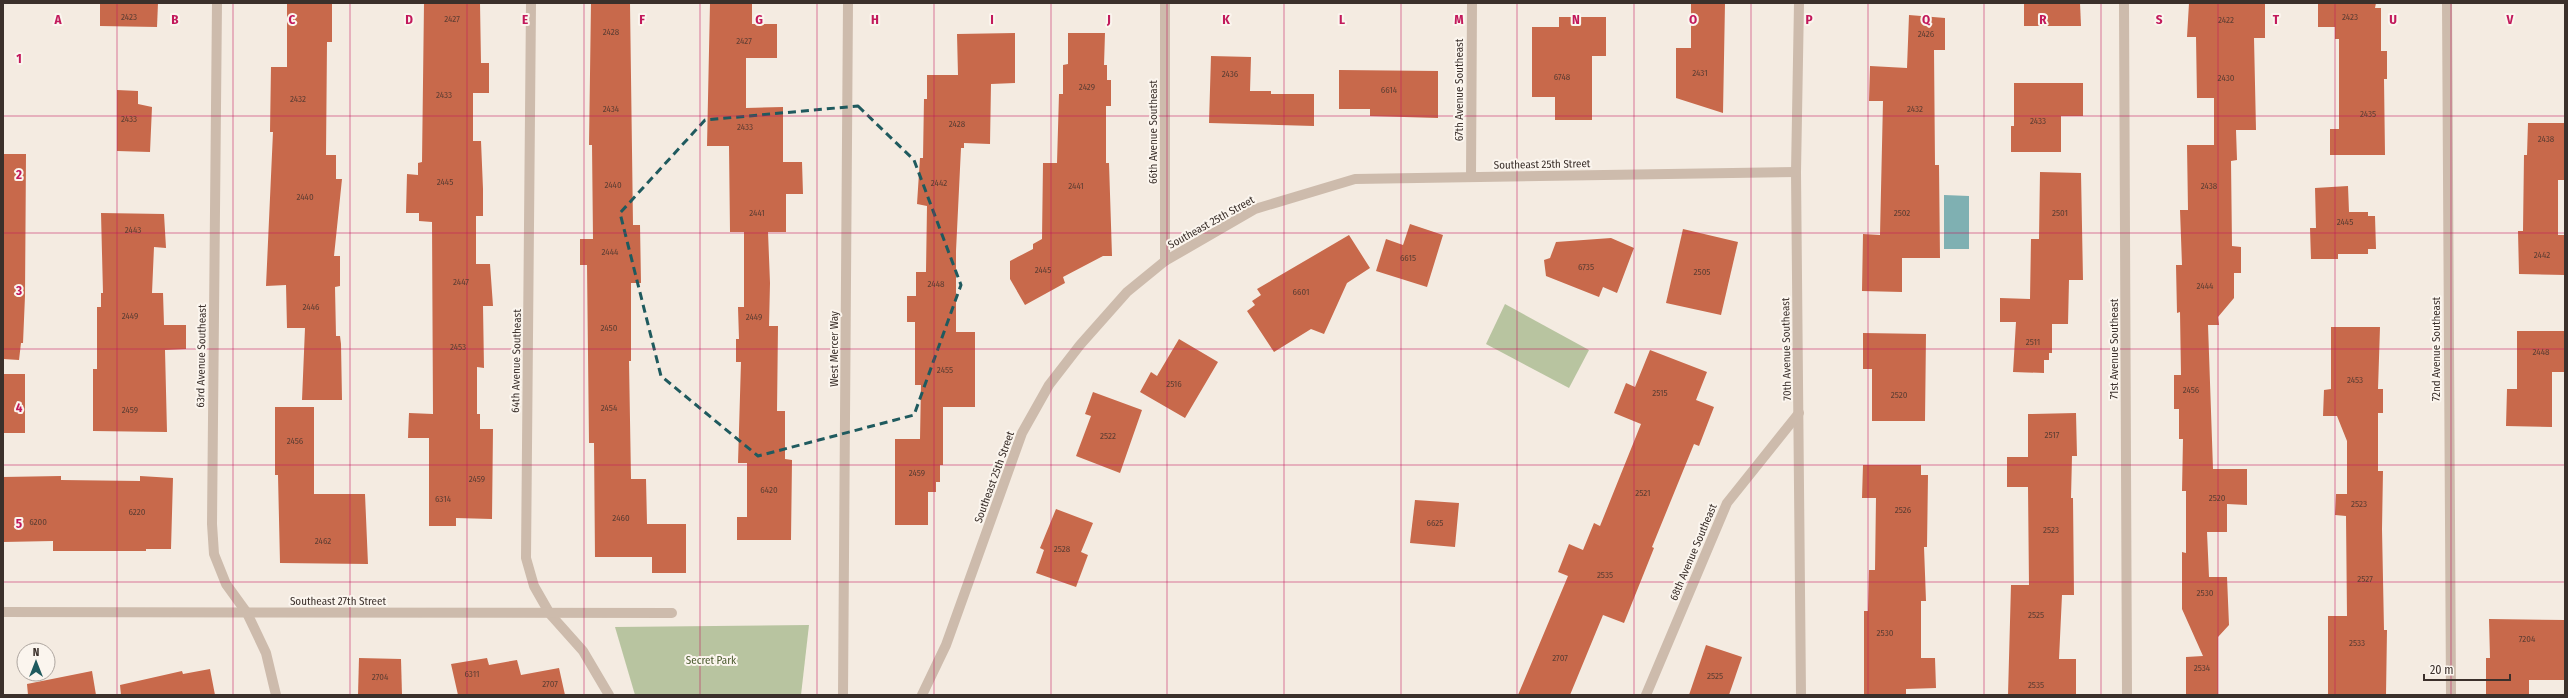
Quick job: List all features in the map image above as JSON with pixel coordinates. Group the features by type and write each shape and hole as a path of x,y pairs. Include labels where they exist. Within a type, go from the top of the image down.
{"street":[{"name":"63rd Avenue Southeast","path":"217,3 212,524 214,554 226,584 247,613 266,653 276,695"},
{"name":"64th Avenue Southeast","path":"531,3 526,558 534,586 550,614 583,651 609,695"},
{"name":"West Mercer Way","path":"843,695 848,3"},
{"name":"66th Avenue Southeast","path":"1165,3 1165,261"},
{"name":"67th Avenue Southeast","path":"1471,176 1472,3"},
{"name":"70th Avenue Southeast","path":"1799,3 1796,172 1801,695"},
{"name":"71st Avenue Southeast","path":"2124,3 2127,695"},
{"name":"72nd Avenue Southeast","path":"2447,3 2451,695"},
{"name":"Southeast 25th Street","path":"922,695 946,645 1022,434 1049,385 1080,345 1127,292 1165,261 1255,209 1355,179 1796,172"},
{"name":"68th Avenue Southeast","path":"1646,695 1727,503 1799,413"},
{"name":"Southeast 27th Street","path":"3,612 672,613"}],"highlighted area":[{"path":"858,106 914,160 961,285 914,415 758,456 661,376 620,213 705,120"}],"green space":[{"path":"1505,304 1589,350 1569,388 1486,344"},
{"name":"Secret Park","path":"809,625 801,695 635,695 615,627"}],"water":[{"path":"1944,195 1969,196 1969,249 1944,249"}],"building":[{"path":"100,3 158,3 157,27 100,26"},
{"path":"287,3 332,3 332,42 327,42 326,155 336,155 336,179 342,179 334,256 340,256 340,286 335,287 336,336 340,336 341,344 342,400 302,400 305,328 287,328 286,285 266,286 273,132 270,132 271,67 287,67"},
{"path":"424,3 480,3 481,63 489,63 489,93 473,93 473,141 481,141 483,189 483,216 476,216 476,264 490,264 493,306 483,306 484,368 477,367 477,414 480,414 480,429 493,429 492,519 456,518 456,526 429,526 429,438 408,438 409,413 433,414 432,222 419,221 419,213 406,213 407,174 418,175 418,163 422,162"},
{"path":"591,3 630,3 633,225 640,225 641,283 631,283 631,361 629,361 631,479 646,479 647,524 686,524 686,573 652,573 652,557 595,557 594,443 589,443 587,265 580,265 580,239 593,239 592,145 589,145"},
{"path":"710,3 752,3 752,24 777,24 777,58 746,58 746,108 783,107 783,162 802,162 803,194 786,194 786,232 768,232 770,283 769,326 778,326 777,411 785,411 785,459 792,460 791,540 737,540 737,517 747,517 747,463 738,463 741,362 736,362 736,339 739,339 738,307 744,307 744,232 730,232 729,146 707,146"},
{"path":"1691,3 1725,3 1723,113 1676,98 1676,48 1691,48"},
{"path":"2024,3 2080,3 2081,26 2024,26"},
{"path":"2189,3 2265,3 2265,38 2254,38 2256,130 2236,130 2237,160 2231,161 2232,246 2241,247 2241,273 2234,273 2234,298 2218,317 2219,325 2208,325 2213,469 2247,469 2247,505 2227,504 2227,532 2207,532 2209,577 2227,577 2229,625 2218,637 2218,695 2186,695 2186,657 2203,656 2182,609 2182,552 2186,553 2186,491 2182,491 2183,439 2179,439 2179,409 2174,409 2174,375 2181,375 2180,312 2177,313 2176,265 2182,265 2180,210 2188,210 2187,145 2214,145 2214,98 2197,98 2196,37 2187,37"},
{"path":"2318,3 2376,3 2375,8 2381,8 2381,51 2387,51 2387,79 2384,79 2385,155 2330,155 2330,129 2339,129 2339,39 2335,39 2335,27 2318,27"},
{"path":"1909,15 1945,18 1945,50 1934,50 1935,165 1939,165 1940,258 1902,258 1902,292 1862,291 1863,234 1880,235 1883,101 1869,101 1870,66 1907,68"},
{"path":"1559,17 1606,17 1606,56 1592,56 1592,120 1555,120 1555,97 1532,97 1532,27 1559,27"},
{"path":"1015,33 1015,83 991,84 990,144 964,143 964,148 961,148 956,251 956,332 975,332 975,407 943,407 943,465 940,465 940,482 936,482 936,492 928,492 928,525 895,525 895,439 920,439 921,385 915,385 915,322 907,322 907,296 916,296 916,272 926,272 927,206 917,204 920,158 923,158 924,99 927,99 927,75 958,75 957,34"},
{"path":"1068,33 1105,33 1104,65 1107,65 1107,80 1111,80 1111,106 1106,106 1106,163 1109,163 1112,256 1103,256 1063,277 1065,283 1025,305 1010,279 1010,261 1033,249 1033,244 1042,239 1043,163 1057,163 1059,94 1063,94 1063,65 1068,64"},
{"path":"1211,56 1251,57 1250,91 1271,91 1271,94 1314,94 1314,126 1209,123"},
{"path":"1339,70 1438,71 1438,118 1370,116 1370,109 1339,109"},
{"path":"2014,83 2083,83 2083,116 2061,116 2061,152 2011,152 2011,126 2014,126"},
{"path":"117,90 138,91 138,104 152,107 150,152 117,151"},
{"path":"2528,123 2565,123 2565,180 2558,180 2558,235 2565,235 2565,275 2519,274 2518,231 2523,231 2524,155 2527,155"},
{"path":"3,154 26,154 25,296 23,343 21,343 19,360 3,359"},
{"path":"2040,172 2081,173 2083,280 2069,280 2068,324 2052,324 2052,353 2049,353 2049,360 2044,360 2044,373 2013,372 2016,322 2000,322 2000,298 2030,299 2031,239 2039,239"},
{"path":"2348,186 2349,212 2368,212 2368,216 2375,216 2376,249 2368,249 2368,254 2338,254 2338,259 2311,259 2310,228 2316,228 2315,188"},
{"path":"101,213 164,214 166,248 154,247 152,293 163,293 164,325 186,325 186,349 165,350 167,432 93,431 93,369 97,369 97,307 101,307 101,293 103,293"},
{"path":"1410,224 1443,235 1427,287 1376,271 1386,239 1403,245"},
{"path":"1683,229 1738,242 1721,315 1666,303"},
{"path":"1349,235 1370,268 1347,283 1324,334 1311,329 1274,352 1247,311 1255,305 1252,301 1261,295 1257,289"},
{"path":"1611,238 1634,248 1617,293 1603,287 1599,297 1546,276 1544,260 1550,258 1556,242"},
{"path":"2331,327 2380,327 2378,389 2383,389 2383,413 2378,413 2378,471 2383,471 2382,529 2384,630 2387,630 2386,695 2328,695 2328,616 2347,616 2346,516 2335,515 2336,494 2347,494 2347,441 2337,416 2323,416 2324,390 2331,389"},
{"path":"2517,331 2565,331 2565,372 2552,372 2552,427 2506,426 2507,389 2517,389"},
{"path":"1863,333 1926,334 1925,421 1872,421 1872,369 1863,369"},
{"path":"1179,339 1218,362 1185,418 1140,392 1151,372 1157,376"},
{"path":"1650,350 1707,372 1696,400 1714,407 1699,446 1694,444 1652,547 1654,548 1624,623 1603,615 1570,695 1518,695 1568,576 1558,572 1569,544 1583,550 1594,523 1600,526 1641,424 1614,413 1626,383 1635,387"},
{"path":"3,374 25,374 25,433 3,433"},
{"path":"1093,392 1142,410 1120,473 1076,456 1091,416 1085,414"},
{"path":"275,407 314,407 314,494 365,494 368,564 280,563 278,475 275,475"},
{"path":"2076,413 2077,456 2072,456 2071,498 2073,498 2074,595 2062,595 2059,659 2076,659 2076,695 2008,695 2011,585 2029,585 2028,487 2007,487 2007,457 2028,457 2028,414"},
{"path":"1863,465 1921,465 1921,475 1928,475 1927,547 1924,547 1926,601 1921,601 1921,658 1935,658 1936,688 1906,689 1906,695 1864,695 1864,611 1868,611 1869,570 1875,570 1876,498 1862,498"},
{"path":"61,476 61,480 140,481 140,476 173,478 171,549 146,549 146,551 53,551 53,541 3,542 3,477"},
{"path":"1415,500 1459,503 1455,547 1410,543"},
{"path":"1056,509 1093,523 1081,552 1088,555 1076,587 1036,573 1044,550 1040,548"},
{"path":"2489,619 2565,620 2565,680 2529,680 2529,695 2486,695 2486,658 2490,658"},
{"path":"1706,645 1742,657 1729,695 1689,695"},
{"path":"359,658 401,659 402,695 358,695"},
{"path":"487,658 489,665 517,660 521,675 559,668 565,695 458,695 451,664"},
{"path":"210,669 215,695 121,695 120,685 182,671 183,674"},
{"path":"92,671 96,695 28,695 27,684 37,682 56,682 56,678"}]}
